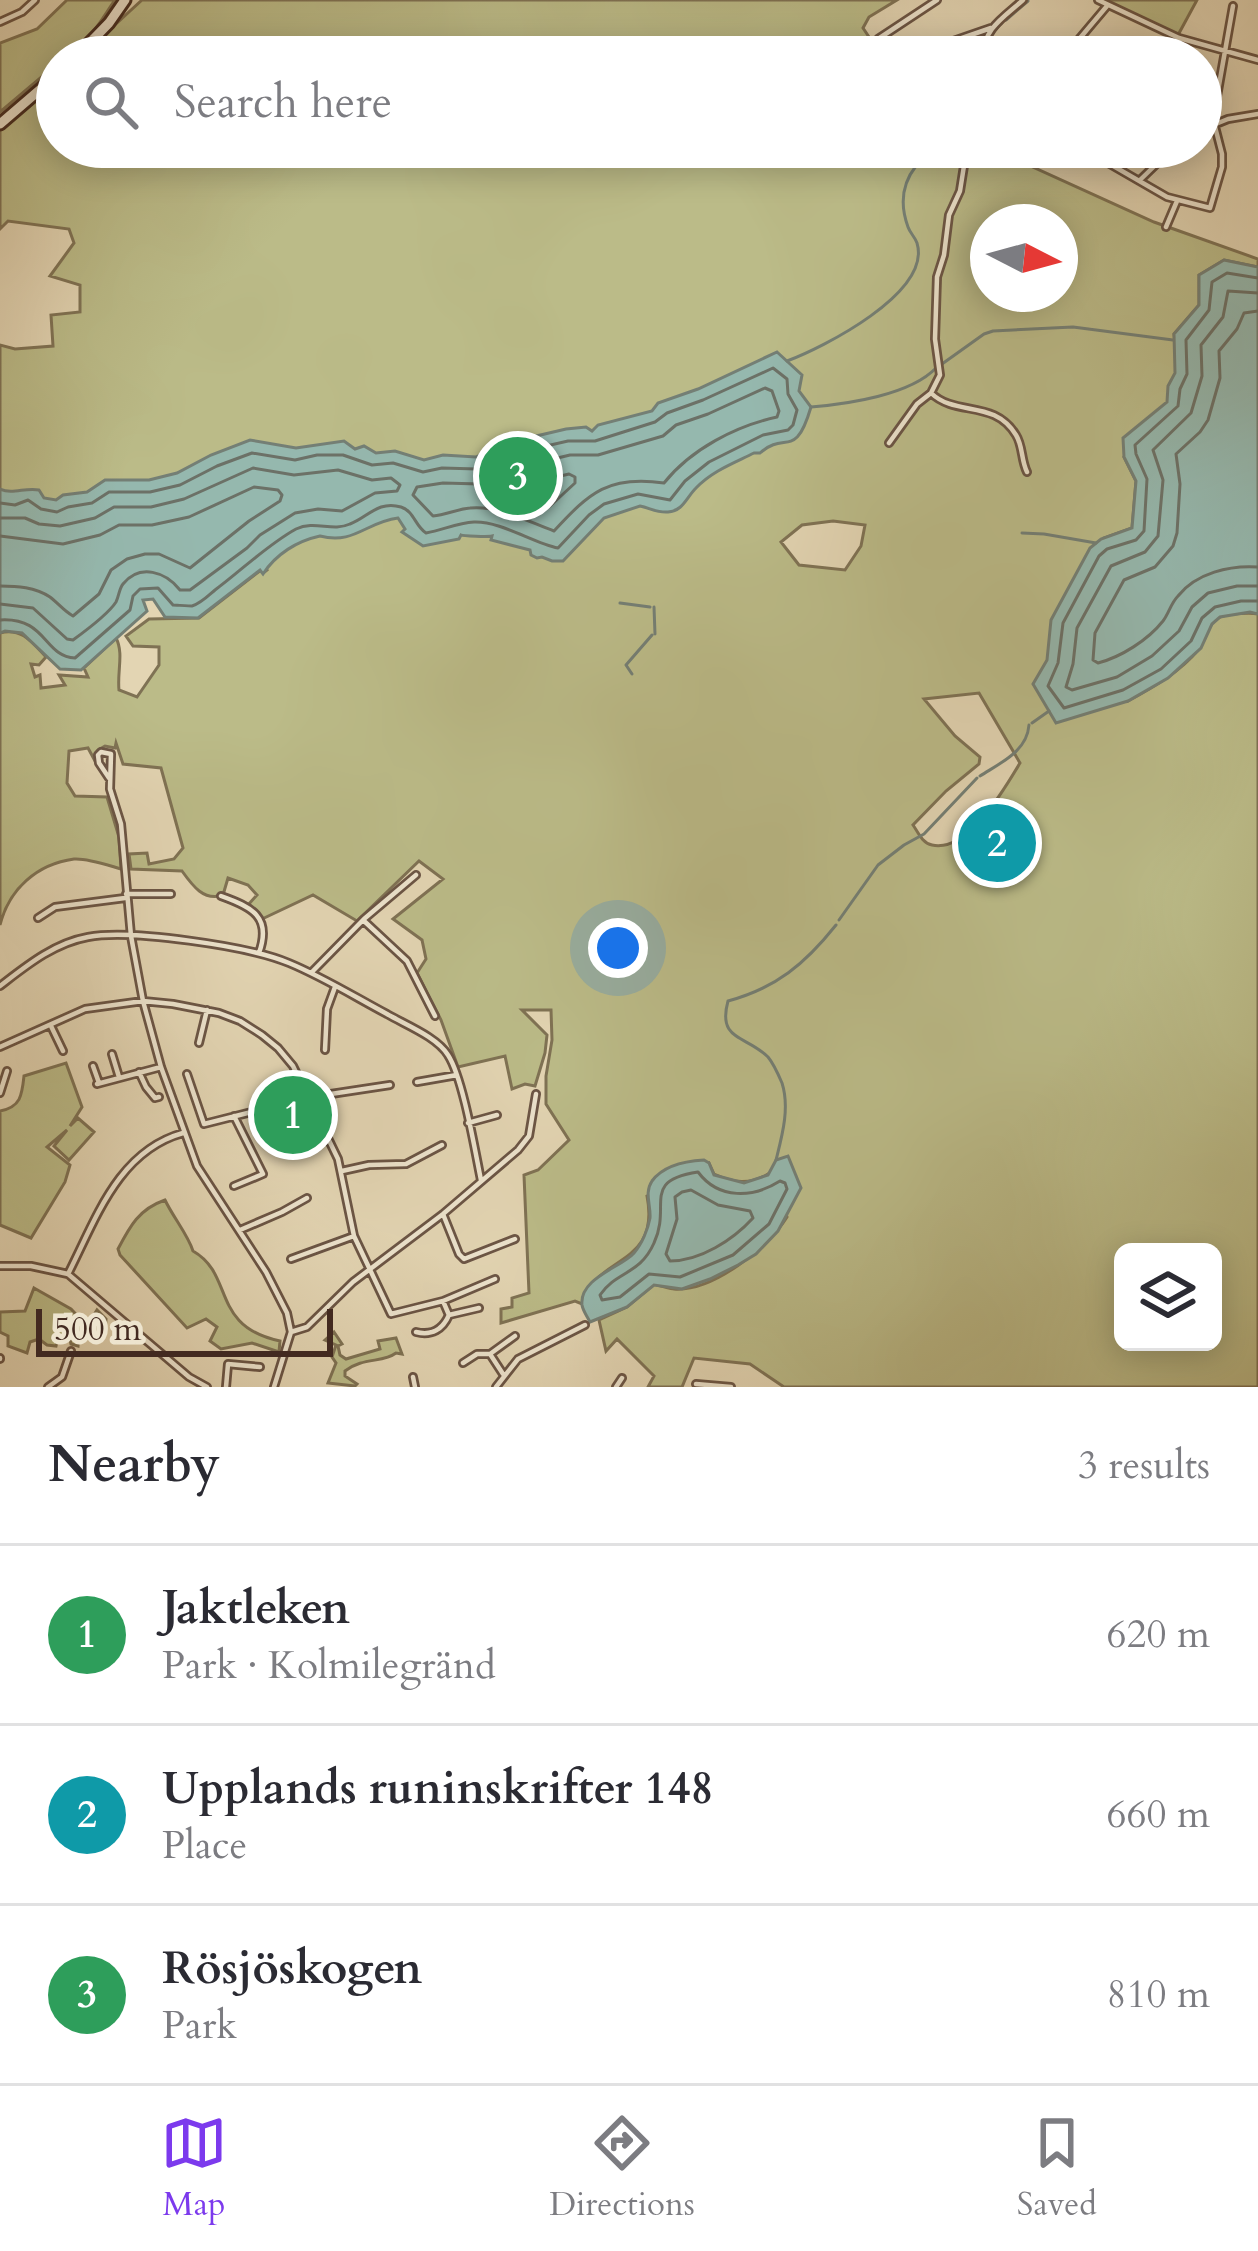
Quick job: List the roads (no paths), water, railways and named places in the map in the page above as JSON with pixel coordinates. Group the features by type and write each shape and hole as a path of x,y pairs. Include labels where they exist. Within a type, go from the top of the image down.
{"main road":[{"path":"96,36 125,0"},
{"path":"0,124 36,93"}],"street":[{"path":"0,22 35,0"},
{"path":"881,36 937,0"},
{"path":"986,36 1023,0"},
{"path":"1099,0 1174,36"},
{"path":"1082,36 1107,6"},
{"path":"1222,71 1233,6"},
{"path":"968,36 991,28"},
{"path":"1222,50 1258,60"},
{"path":"1222,122 1258,114"},
{"path":"889,443 917,404 931,393 940,372 935,339 937,277 963,168"},
{"path":"1118,168 1177,201 1210,208 1222,168"},
{"path":"1140,180 1152,168"},
{"path":"1166,227 1177,201"},
{"path":"931,393 940,402 973,407 1001,420 1017,437 1028,472"},
{"path":"109,778 121,824 131,936 160,1067 197,1166 280,1299 291,1331 274,1387"},
{"path":"311,973 416,875"},
{"path":"38,918 55,908 171,894"},
{"path":"221,896 248,907 260,920 264,939 259,953"},
{"path":"363,920 407,962 435,1016"},
{"path":"0,986 35,959 89,936 131,936 259,953 311,973 445,1050 457,1076 481,1180"},
{"path":"326,1050 327,1009 335,987"},
{"path":"0,1047 85,1009 143,1001 207,1010 241,1021 278,1048 292,1066 342,1171 354,1236 391,1314 443,1301 495,1279"},
{"path":"199,1043 207,1010"},
{"path":"51,1026 63,1052"},
{"path":"0,1037 8,1043"},
{"path":"112,1054 118,1078"},
{"path":"93,1066 98,1083 160,1067"},
{"path":"0,1093 7,1071"},
{"path":"139,1072 153,1096 159,1097"},
{"path":"187,1074 204,1124 306,1098 390,1084"},
{"path":"417,1082 457,1076"},
{"path":"291,1331 307,1328 370,1268 518,1150 530,1136 536,1094"},
{"path":"468,1123 496,1115"},
{"path":"234,1116 268,1184"},
{"path":"68,1274 130,1162 159,1141 183,1132"},
{"path":"342,1171 406,1164 442,1145"},
{"path":"234,1186 263,1174"},
{"path":"240,1230 308,1198"},
{"path":"442,1214 464,1259 515,1239"},
{"path":"291,1259 354,1236"},
{"path":"0,1267 31,1266 68,1274 206,1387"},
{"path":"443,1301 449,1315"},
{"path":"416,1332 440,1330 449,1315 479,1308"},
{"path":"496,1387 518,1360 585,1325"},
{"path":"463,1363 477,1354 490,1354 515,1336"},
{"path":"48,1387 62,1377 71,1351"},
{"path":"490,1354 503,1374"},
{"path":"226,1387 228,1364 260,1367"},
{"path":"413,1377 415,1387"},
{"path":"616,1387 622,1378"},
{"path":"696,1384 731,1387"}],"water":[{"path":"1224,260 1258,267 1258,614 1220,617 1201,648 1168,678 1128,701 1056,723 1033,684 1047,660 1051,620 1090,548 1132,528 1136,481 1124,457 1123,438 1167,402 1175,373 1174,334 1199,305 1199,275"},
{"path":"777,352 802,375 799,391 811,407 795,439 716,472 673,511 640,506 604,518 563,561 537,558 530,550 491,540 492,536 461,535 423,546 402,532 405,529 398,518 342,538 320,536 295,545 263,574 260,570 198,618 165,617 153,599 143,600 147,611 81,670 60,669 22,633 0,633 0,489 39,490 44,498 56,500 87,492 105,480 149,480 177,473 250,440 296,448 344,441 355,449 364,446 376,453 395,451 424,460 443,455 476,457 502,444 566,429 592,431 598,425 652,411 658,403"},
{"path":"788,1156 801,1188 778,1231 756,1254 682,1289 654,1285 627,1307 590,1322 583,1307 587,1287 640,1245 650,1218 648,1190 657,1176 675,1165 704,1160 714,1175 744,1183 768,1175 776,1160"}],"waterway":[{"path":"1006,20 1028,1"},
{"path":"991,36 1002,23"},
{"path":"787,361 871,316 908,281 917,262 917,243 905,219 903,195 915,168"},
{"path":"942,364 993,331 1073,327 1173,340"},
{"path":"811,407 895,391 936,368"},
{"path":"1022,533 1096,543"},
{"path":"620,603 650,607"},
{"path":"654,607 655,634"},
{"path":"632,674 626,665 652,635"},
{"path":"1032,723 1049,711"},
{"path":"980,776 1018,749 1029,725"},
{"path":"839,920 878,865 924,834 977,778"},
{"path":"776,1160 785,1112 782,1083 768,1057 730,1030 728,1001 788,973 836,925"}],"place":[{"name":"Rösjöskogen","path":"518,476"},
{"name":"Upplands runinskrifter 148","path":"997,843"},
{"name":"Jaktleken","path":"293,1115"}]}
